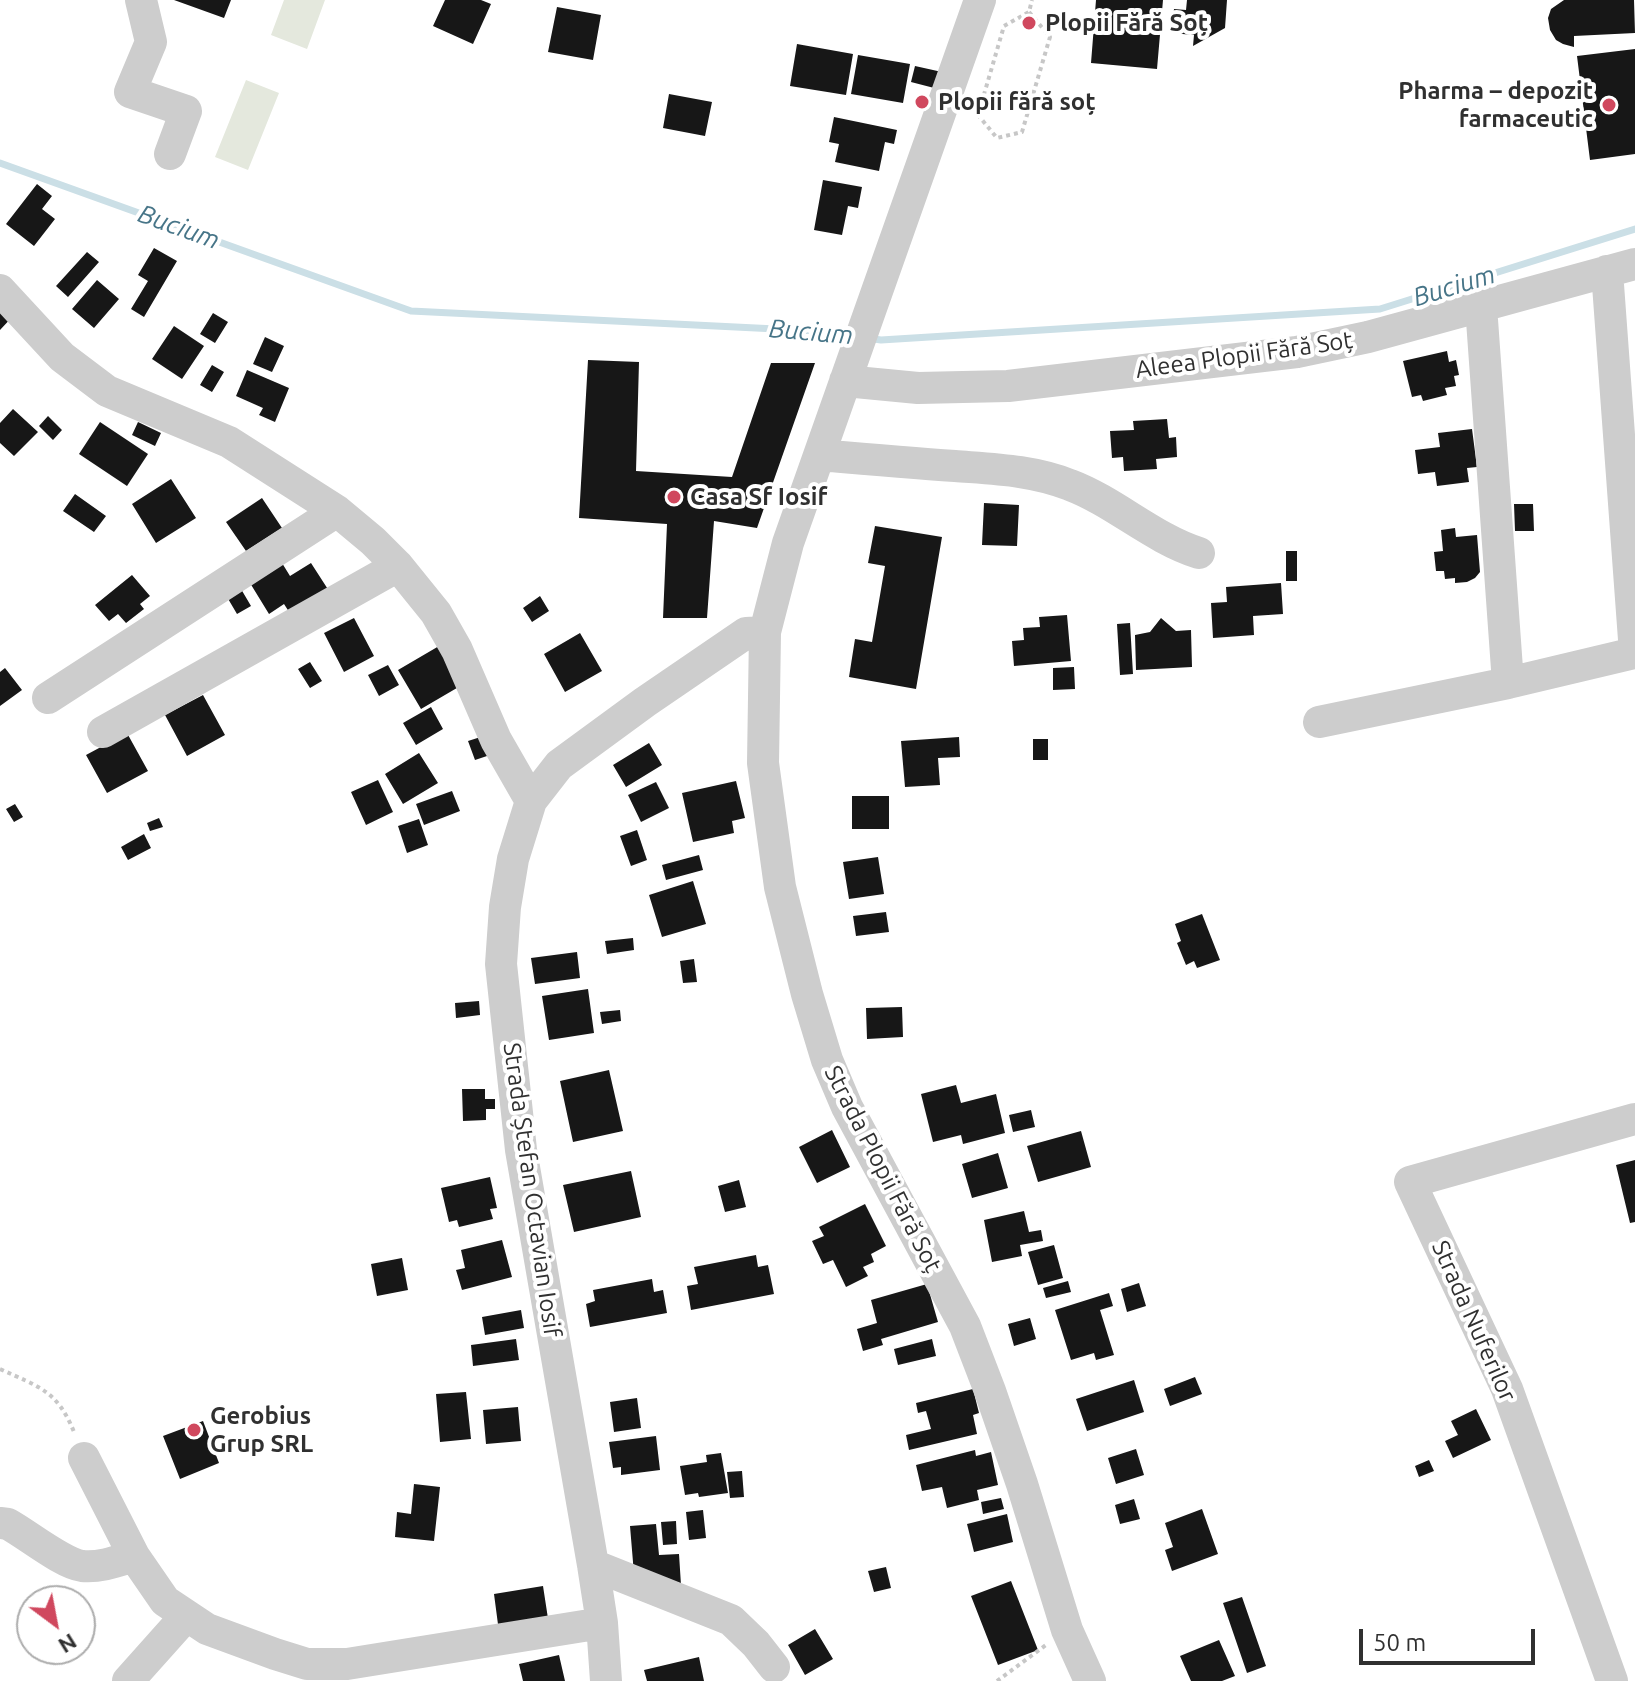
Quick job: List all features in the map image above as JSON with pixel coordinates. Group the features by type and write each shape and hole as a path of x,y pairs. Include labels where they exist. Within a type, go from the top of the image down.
{"street":[{"path":"141,0 151,42 130,92 186,111 170,154"},
{"name":"Strada Plopii Fără Soț","path":"980,0 788,543 765,632 763,763 780,887 827,1060 847,1107 965,1326 1018,1471 1067,1630 1090,1681"},
{"path":"1319,722 1635,653 1621,268"},
{"name":"Aleea Plopii Fără Soț","path":"845,381 918,388 1008,386 1297,352 1368,337 1621,268"},
{"path":"0,290 62,357 107,391 229,442 337,511 373,541 436,613 457,650 496,740 531,801"},
{"path":"1481,306 1508,683"},
{"path":"820,455 1025,472 1070,485 1181,547 1199,553"},
{"path":"48,698 337,511"},
{"path":"103,732 398,566"},
{"name":"Strada Ștefan Octavian Iosif","path":"606,1681 602,1623 593,1565 521,1150 501,964 505,907 513,859 531,801 559,765 746,633 765,632"},
{"name":"Strada Nuferilor","path":"1612,1681 1507,1389 1410,1182 1635,1119"},
{"path":"84,1458 134,1556 165,1601 207,1629 307,1664 347,1664 602,1623"},
{"path":"0,1523 8,1524 81,1566 102,1565 134,1556"},
{"path":"593,1565 731,1620 774,1667"},
{"path":"128,1681 186,1616"}],"path":[{"path":"1029,12 1050,37 1022,132 997,138 978,115 1004,26 1029,12 1032,0"},
{"path":"0,1369 43,1388 65,1410 84,1458"},
{"path":"997,1681 1067,1630"}],"shaded area":[{"path":"284,0 325,0 307,49 271,35"},
{"path":"246,80 279,93 248,170 215,157"}],"building":[{"path":"174,0 231,0 224,18"},
{"path":"445,0 481,0 491,4 473,44 433,26"},
{"path":"1096,0 1163,0 1157,69 1091,63"},
{"path":"1187,0 1227,0 1225,28 1193,46 1194,35 1171,33 1174,9 1186,10"},
{"path":"1564,0 1634,0 1635,33 1574,36 1574,47 1563,44 1556,40 1550,30 1548,18 1551,9"},
{"path":"557,7 601,15 593,60 548,52"},
{"path":"797,44 853,54 846,95 790,86"},
{"name":"Pharma – depozit farmaceutic","path":"1635,49 1635,154 1590,160 1577,56"},
{"path":"858,55 910,64 903,103 851,94"},
{"path":"915,66 942,72 938,89 911,82"},
{"path":"669,94 712,102 705,136 663,128"},
{"path":"834,117 897,130 894,144 885,142 879,171 835,162 839,144 829,142"},
{"path":"823,180 862,187 858,208 848,206 842,235 814,230"},
{"path":"37,184 52,196 42,209 55,219 34,246 6,224"},
{"path":"154,248 177,261 144,317 131,309 148,281 138,275"},
{"path":"87,252 99,262 68,297 56,286"},
{"path":"97,280 119,299 94,328 72,309"},
{"path":"0,301 14,315 0,330"},
{"path":"213,313 228,322 215,343 200,334"},
{"path":"174,326 204,346 182,379 152,359"},
{"path":"265,337 284,346 272,372 253,364"},
{"path":"1447,351 1449,362 1456,360 1459,375 1454,376 1456,386 1445,388 1447,395 1423,401 1421,395 1412,397 1403,361"},
{"name":"Casa Sf Iosif","path":"588,360 639,362 636,471 732,477 771,363 815,363 757,528 714,521 707,618 663,618 667,524 579,518"},
{"path":"212,365 224,372 212,392 200,385"},
{"path":"247,370 289,388 275,422 259,415 263,408 236,396"},
{"path":"13,409 38,432 14,456 0,443 0,423"},
{"path":"48,416 62,430 53,440 39,426"},
{"path":"1167,419 1169,438 1176,437 1177,457 1156,459 1157,469 1124,471 1123,457 1112,458 1110,431 1134,430 1133,421"},
{"path":"100,422 148,454 127,486 79,454"},
{"path":"138,422 161,433 155,446 132,435"},
{"path":"1472,429 1477,467 1467,468 1469,482 1437,486 1435,472 1418,474 1415,450 1440,447 1438,433"},
{"path":"171,479 196,518 156,543 132,504"},
{"path":"75,494 106,516 94,532 63,511"},
{"path":"262,498 282,528 246,551 226,522"},
{"path":"984,503 1019,505 1017,546 982,545"},
{"path":"1514,504 1533,504 1534,531 1515,531"},
{"path":"875,526 942,537 916,689 849,677 855,639 872,642 885,566 868,563"},
{"path":"1455,528 1456,537 1477,535 1480,572 1467,582 1455,583 1455,578 1445,579 1444,571 1436,571 1434,552 1443,551 1441,530"},
{"path":"1286,551 1297,551 1297,581 1286,581"},
{"path":"282,563 290,576 311,563 331,594 293,618 284,604 269,614 250,583"},
{"path":"132,575 150,596 140,604 144,609 126,623 118,614 109,621 95,605"},
{"path":"1281,583 1283,614 1253,616 1254,635 1213,638 1211,603 1227,602 1226,587"},
{"path":"241,589 251,606 237,614 227,597"},
{"path":"540,596 549,611 532,622 523,608"},
{"path":"1067,615 1071,661 1014,666 1012,641 1024,640 1023,628 1040,627 1039,617"},
{"path":"354,618 374,656 344,672 324,633"},
{"path":"1161,618 1176,631 1191,630 1192,667 1136,670 1135,635 1150,632"},
{"path":"1130,623 1133,674 1120,675 1117,624"},
{"path":"580,633 602,671 565,692 544,654"},
{"path":"439,646 462,685 421,709 398,670"},
{"path":"310,662 322,681 310,688 298,669"},
{"path":"388,665 399,685 379,696 368,675"},
{"path":"1074,667 1075,689 1053,690 1053,668"},
{"path":"5,668 22,690 0,706 0,672"},
{"path":"203,695 225,735 187,756 165,715"},
{"path":"431,707 443,729 416,745 403,723"},
{"path":"127,733 148,771 107,793 86,755"},
{"path":"490,734 496,753 475,760 468,741"},
{"path":"959,737 960,757 938,758 940,785 905,787 901,741"},
{"path":"1033,739 1048,739 1048,760 1033,760"},
{"path":"649,743 662,765 626,787 613,765"},
{"path":"419,753 438,783 403,804 385,774"},
{"path":"378,780 393,812 366,825 351,792"},
{"path":"736,781 745,818 732,821 734,833 693,842 682,793"},
{"path":"656,782 669,808 641,822 628,795"},
{"path":"452,791 460,811 424,825 416,804"},
{"path":"852,796 889,796 889,829 852,829"},
{"path":"15,804 23,817 14,822 6,809"},
{"path":"159,818 163,827 150,831 147,823"},
{"path":"419,819 428,845 407,853 398,826"},
{"path":"637,830 647,860 631,866 620,836"},
{"path":"144,834 151,848 128,860 121,847"},
{"path":"699,855 703,870 666,880 662,865"},
{"path":"878,857 884,894 849,899 843,862"},
{"path":"693,881 706,924 662,937 649,895"},
{"path":"886,912 889,932 856,936 853,916"},
{"path":"1202,914 1220,960 1197,968 1194,961 1186,965 1177,943 1181,941 1175,924"},
{"path":"633,938 634,950 607,954 605,941"},
{"path":"577,952 580,978 535,984 531,958"},
{"path":"694,959 697,982 683,983 680,961"},
{"path":"588,989 594,1033 549,1040 542,996"},
{"path":"479,1001 480,1015 456,1018 455,1003"},
{"path":"902,1007 903,1037 867,1039 866,1008"},
{"path":"620,1010 621,1021 602,1024 600,1012"},
{"path":"609,1070 623,1131 573,1142 560,1081"},
{"path":"956,1085 961,1103 996,1094 1005,1133 963,1144 961,1135 933,1142 921,1094"},
{"path":"462,1089 485,1089 485,1099 495,1099 495,1109 486,1109 486,1120 463,1121"},
{"path":"1031,1110 1035,1127 1013,1132 1009,1115"},
{"path":"832,1130 850,1167 817,1183 799,1147"},
{"path":"1081,1131 1091,1167 1038,1182 1027,1146"},
{"path":"998,1153 1008,1188 972,1198 962,1164"},
{"path":"1635,1160 1635,1222 1630,1223 1616,1165"},
{"path":"631,1171 641,1217 574,1232 563,1185"},
{"path":"490,1177 497,1208 490,1209 493,1219 459,1227 457,1220 449,1222 441,1188"},
{"path":"739,1180 746,1207 725,1212 718,1186"},
{"path":"865,1204 886,1246 871,1254 874,1262 863,1267 868,1276 846,1287 833,1260 823,1264 812,1241 824,1236 819,1227"},
{"path":"1024,1211 1029,1232 1041,1230 1043,1241 1020,1245 1022,1256 992,1262 984,1220"},
{"path":"502,1240 512,1277 462,1290 456,1270 465,1268 461,1250"},
{"path":"1054,1245 1063,1278 1038,1285 1028,1252"},
{"path":"756,1255 758,1267 768,1265 774,1294 691,1310 687,1286 698,1284 694,1267"},
{"path":"402,1258 408,1290 377,1296 371,1264"},
{"path":"652,1279 654,1292 663,1290 667,1313 590,1327 586,1304 595,1301 593,1290"},
{"path":"1068,1281 1071,1292 1046,1298 1043,1288"},
{"path":"1139,1283 1146,1306 1127,1312 1121,1289"},
{"path":"927,1284 938,1322 881,1339 883,1345 863,1351 857,1329 877,1323 871,1300"},
{"path":"1109,1293 1113,1306 1100,1310 1114,1355 1096,1360 1094,1353 1071,1360 1055,1310"},
{"path":"521,1310 524,1328 485,1335 482,1317"},
{"path":"1030,1318 1036,1339 1014,1346 1008,1324"},
{"path":"516,1339 519,1360 473,1366 471,1345"},
{"path":"932,1339 936,1356 898,1365 894,1349"},
{"path":"1195,1377 1202,1394 1170,1406 1164,1389"},
{"path":"1134,1380 1144,1412 1087,1431 1076,1399"},
{"path":"973,1389 979,1413 973,1415 977,1434 909,1450 906,1435 931,1429 926,1411 918,1413 916,1403"},
{"path":"466,1392 471,1439 440,1442 436,1394"},
{"path":"637,1398 641,1428 614,1432 610,1402"},
{"path":"518,1407 521,1441 486,1444 483,1410"},
{"path":"1476,1409 1491,1440 1453,1458 1445,1441 1458,1435 1451,1421"},
{"path":"203,1421 219,1463 180,1479 163,1436"},
{"path":"656,1436 660,1470 621,1475 621,1467 613,1468 609,1442"},
{"path":"1136,1449 1144,1475 1116,1484 1108,1458"},
{"path":"975,1450 976,1456 991,1452 998,1485 977,1490 979,1500 947,1508 942,1487 922,1491 916,1465"},
{"path":"721,1453 728,1493 699,1497 698,1493 685,1495 680,1466 707,1462 706,1455"},
{"path":"1429,1460 1434,1471 1419,1477 1415,1466"},
{"path":"742,1471 744,1497 730,1498 727,1472"},
{"path":"414,1484 440,1487 434,1541 395,1537 397,1512 411,1514"},
{"path":"1001,1498 1004,1509 983,1514 981,1502"},
{"path":"1134,1499 1140,1519 1120,1524 1115,1505"},
{"path":"1202,1509 1218,1554 1172,1571 1165,1550 1173,1547 1165,1523"},
{"path":"703,1510 706,1538 689,1540 686,1512"},
{"path":"1007,1514 1013,1542 974,1552 967,1524"},
{"path":"676,1521 677,1544 663,1545 661,1522"},
{"path":"656,1524 659,1555 679,1554 681,1585 634,1574 630,1526"},
{"path":"886,1567 891,1588 874,1592 868,1571"},
{"path":"1011,1581 1038,1650 998,1665 971,1596"},
{"path":"543,1586 549,1625 499,1632 494,1594"},
{"path":"1242,1597 1266,1666 1247,1673 1223,1603"},
{"path":"815,1629 833,1659 805,1675 788,1645"},
{"path":"1219,1640 1235,1676 1222,1681 1191,1681 1180,1656"},
{"path":"559,1655 565,1681 523,1681 519,1664"},
{"path":"699,1657 704,1681 647,1681 644,1670"}],"waterway":[{"name":"Bucium","path":"0,163 411,311 851,334"},
{"name":"Bucium","path":"867,338 881,340 1380,309 1635,229"}],"place":[{"name":"Plopii Fără Soț","path":"1029,23"},
{"name":"Plopii fără soț","path":"922,102"},
{"name":"Pharma – depozit farmaceutic","path":"1609,105"},
{"name":"Casa Sf Iosif","path":"674,497"},
{"name":"Gerobius Grup SRL","path":"194,1430"}]}
